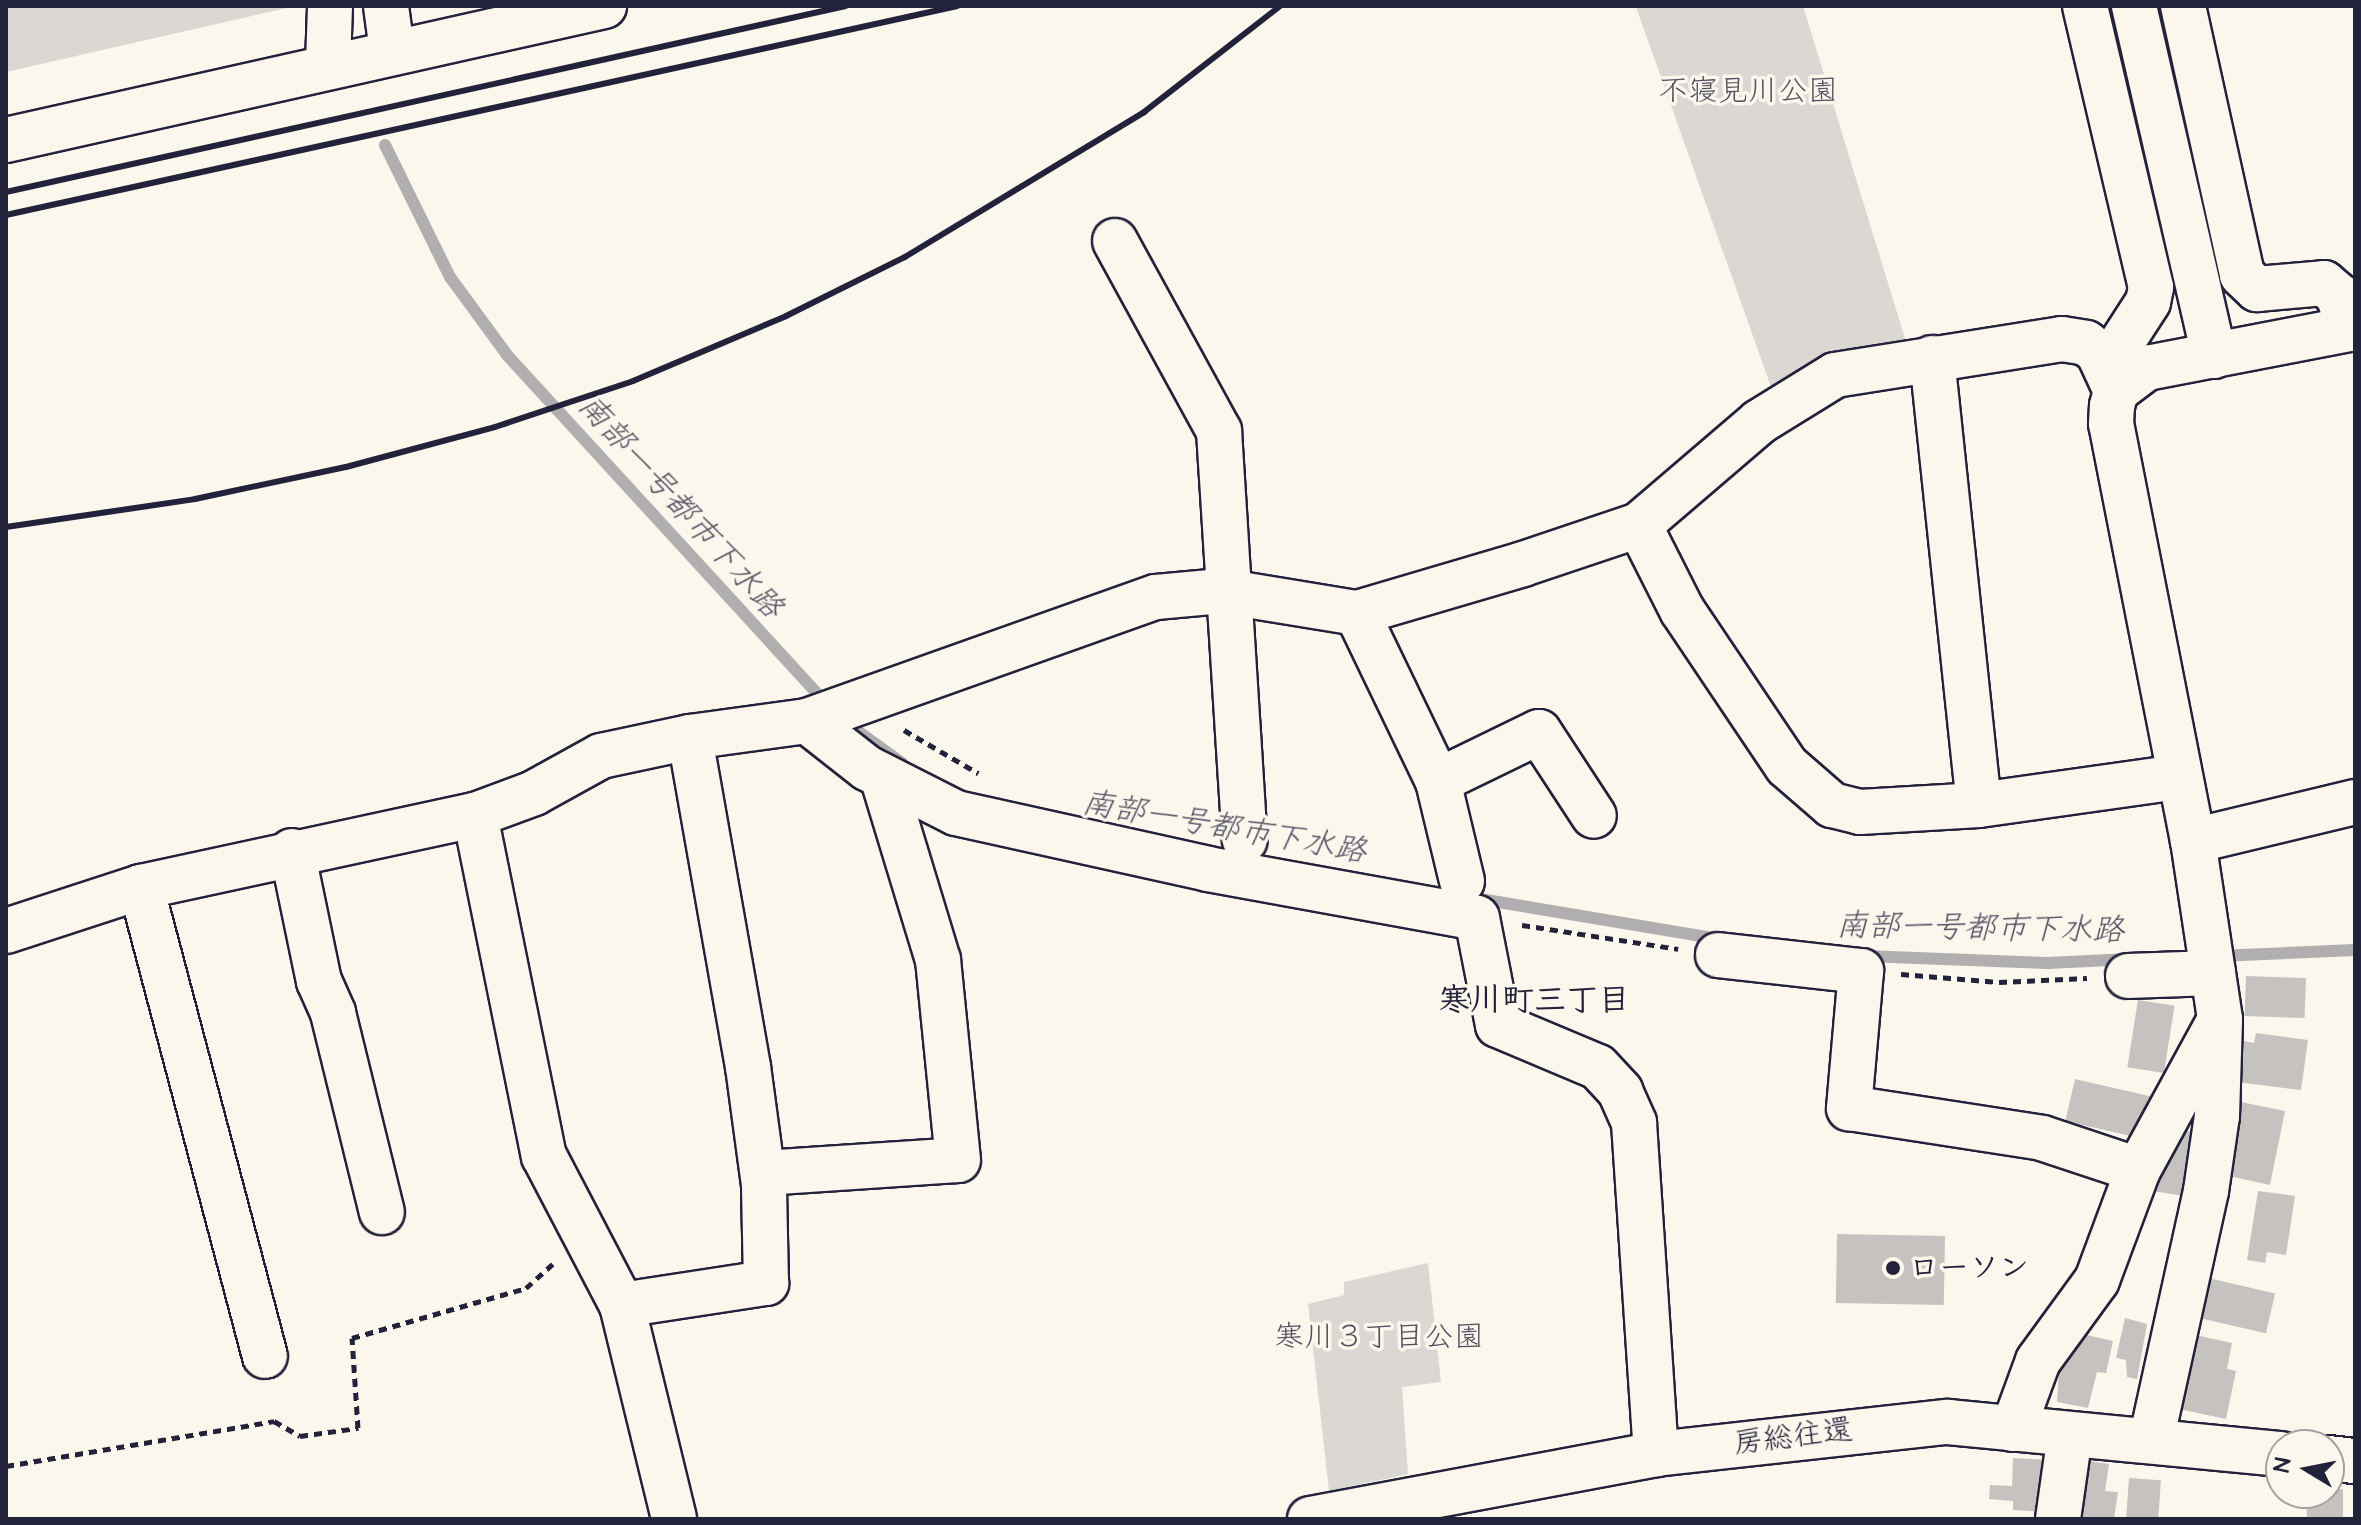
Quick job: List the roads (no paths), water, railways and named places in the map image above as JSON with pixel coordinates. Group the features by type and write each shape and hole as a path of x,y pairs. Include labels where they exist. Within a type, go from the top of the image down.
{"street":[{"path":"328,64 330,6"},
{"path":"386,6 392,51"},
{"path":"6,140 328,64 604,6"},
{"path":"2085,6 2151,287 2148,302 2117,350 2114,408"},
{"path":"2134,6 2214,356"},
{"path":"2114,408 2147,368 2353,328 2338,295 2324,283 2257,289 2242,275 2183,6"},
{"path":"1115,241 1219,431 1245,840"},
{"path":"6,931 141,887 292,851 475,815 534,793 601,756 690,737 825,715 1156,597 1230,592 1357,613 1639,525 1759,422 1835,375 2062,339 2086,343 2098,352 2114,408 2178,777 2193,841 2220,1019 2217,1116 2206,1191 2151,1441"},
{"path":"1932,358 1979,805"},
{"path":"1639,525 1682,610 1787,766 1832,805 1860,812 1979,805 2178,777"},
{"path":"1357,613 1438,781 1470,900 1498,1025 1598,1067 1620,1091 1634,1123 1656,1454"},
{"path":"825,715 882,776 956,813 1036,832 1470,900"},
{"path":"1438,781 1539,732 1594,816"},
{"path":"622,1305 766,1283 763,1173 690,737"},
{"path":"763,1173 958,1160 938,960 882,776"},
{"path":"2193,841 2355,802"},
{"path":"475,815 544,1156 572,1203 622,1305 674,1519"},
{"path":"292,851 319,981 333,1013 382,1212"},
{"path":"141,887 265,1356"},
{"path":"1718,955 1861,971 1849,1108 2042,1138 2138,1170"},
{"path":"2128,976 2211,961"},
{"path":"2013,1429 2038,1361 2097,1280 2138,1170 2220,1019"},
{"name":"房総往還","path":"1310,1519 1656,1454 1948,1422 2265,1452"},
{"path":"2058,1519 2070,1435"}],"waterway":[{"name":"南部一号都市下水路","path":"385,145 450,277 507,355 827,704"},
{"name":"南部一号都市下水路","path":"842,720 902,763"},
{"name":"南部一号都市下水路","path":"1474,898 1720,939"},
{"name":"南部一号都市下水路","path":"2217,956 2355,950"},
{"name":"南部一号都市下水路","path":"1865,956 2048,963 2130,959"}],"railway":[{"path":"6,192 846,6"},
{"path":"6,215 957,6"},
{"path":"6,527 195,499 346,467 495,427 633,381 786,316 905,257 1144,112 1280,6"}],"place":[{"name":"ローソン","path":"1893,1268"}],"district":[{"name":"寒川町三丁目","path":"1534,1001"}],"park label":[{"name":"不寝見川公園","path":"1748,91"},
{"name":"寒川３丁目公園","path":"1379,1337"}]}
